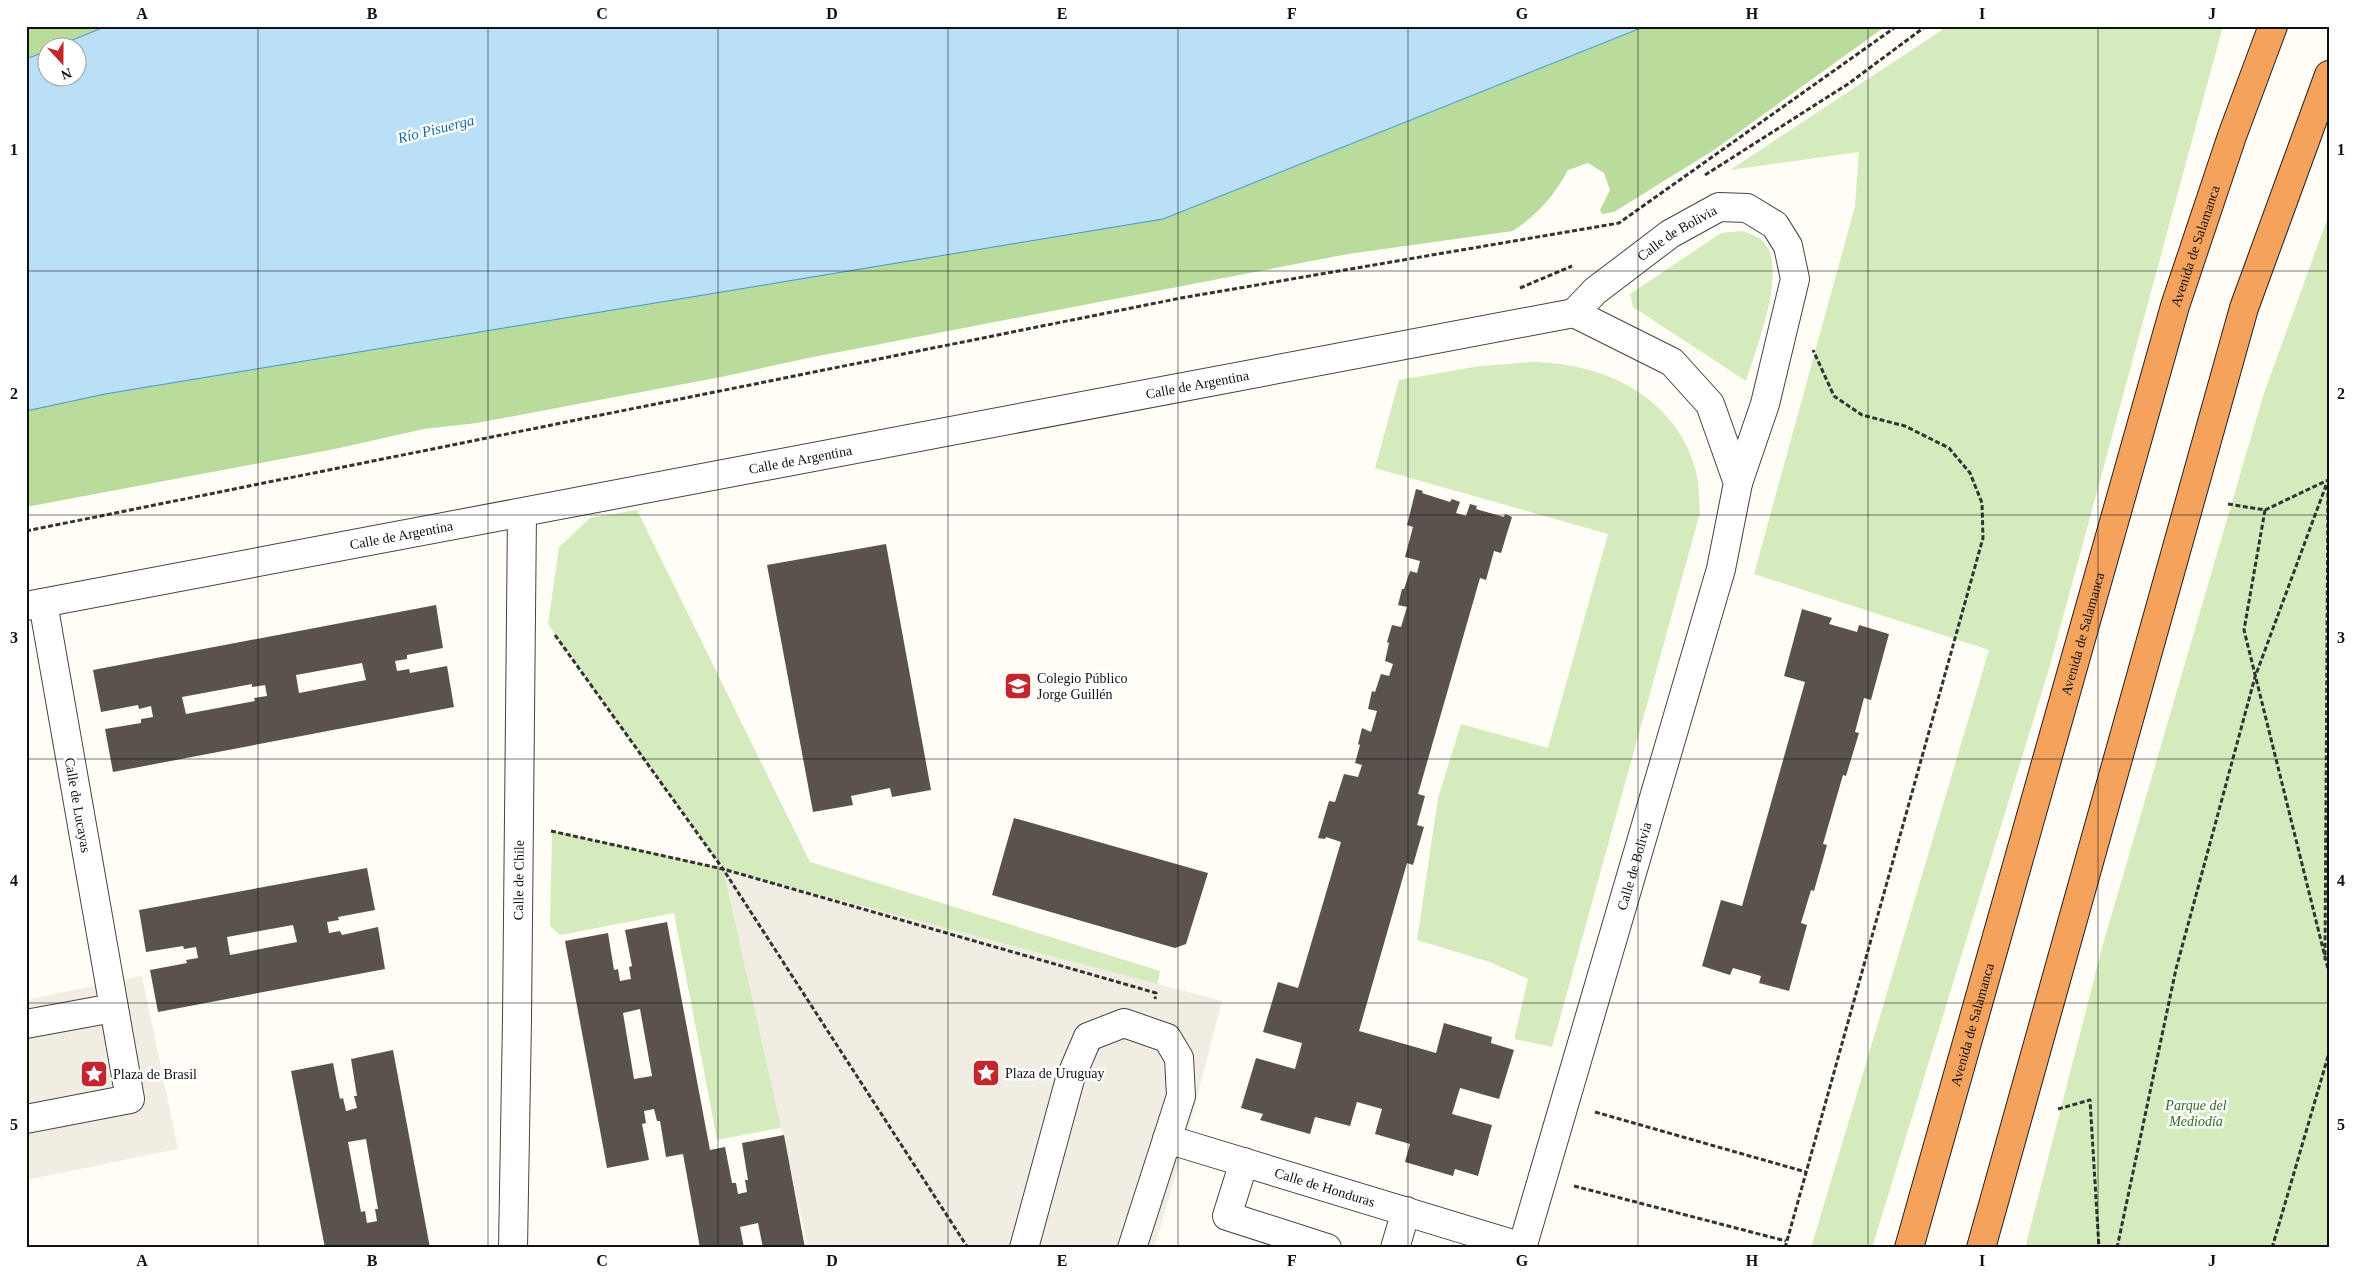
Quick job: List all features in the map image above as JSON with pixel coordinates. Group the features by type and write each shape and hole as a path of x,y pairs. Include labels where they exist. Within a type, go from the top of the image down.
{"highway":[{"name":"Avenida de Salamanca","path":"1908,1248 2175,306 2232,136 2273,26"},
{"path":"1981,1248 2244,308 2329,75"}],"street":[{"name":"Calle de Bolivia","path":"1522,1247 1721,569 1738,483 1765,404 1795,279 1788,246 1775,225 1747,208 1719,207 1670,234 1595,291 1574,313"},
{"path":"1574,313 1672,362 1710,404 1738,483"},
{"name":"Calle de Argentina","path":"35,604 1574,313"},
{"name":"Calle de Chile","path":"512,1248 522,512"},
{"name":"Calle de Lucayas","path":"35,604 113,1008"},
{"path":"26,1024 113,1008 130,1099 26,1119"},
{"path":"1024,1248 1070,1079 1088,1037 1124,1023 1167,1038 1179,1058 1181,1096 1132,1248"},
{"name":"Calle de Honduras","path":"1167,1139 1522,1247"},
{"path":"1244,1162 1227,1216 1327,1248"},
{"path":"1395,1248 1406,1211"}],"path":[{"path":"26,531 1172,300 1619,223 1897,26"},
{"path":"1704,176 1848,84 1926,26"},
{"path":"1514,290 1574,265"},
{"path":"1783,329 1808,338 1834,396 1862,415 1905,426 1948,448 1970,473 1982,503 1983,538 1785,1248"},
{"path":"2228,504 2265,510 2328,480"},
{"path":"2117,1248 2176,969 2255,677 2328,480"},
{"path":"2325,960 2328,480"},
{"path":"2265,510 2244,630 2329,973"},
{"path":"521,616 548,624 723,869 968,1248"},
{"path":"519,822 723,869 1156,992 1148,1032"},
{"path":"2272,1248 2329,1053"},
{"path":"2058,1109 2090,1100 2099,1248"},
{"path":"1565,1104 1806,1172"},
{"path":"1543,1178 1786,1242"}],"green space":[{"path":"26,26 107,26 77,38 38,38 38,54 26,59"},
{"path":"1646,26 1886,26 1714,150 1614,212 1602,214 1600,210 1610,190 1604,173 1588,163 1568,170 1545,204 1513,231 1348,254 808,358 726,376 477,423 424,429 335,449 26,507 26,411 105,394 1163,219"},
{"path":"1948,26 2223,26 2049,669 1872,1248 1811,1248 1989,650 1754,574 1855,206 1859,152 1730,170"},
{"name":"Parque del Mediodía","path":"2329,214 2329,1248 2025,1248 2103,944 2263,396"},
{"path":"1742,231 1756,236 1763,241 1770,253 1773,270 1768,309 1746,381 1633,307 1630,294 1721,233"},
{"path":"1531,362 1558,364 1610,377 1633,389 1654,404 1672,423 1686,445 1696,471 1700,513 1552,1047 1514,1039 1528,979 1490,962 1417,940 1438,798 1461,724 1548,748 1608,534 1375,468 1399,380 1480,366"},
{"path":"637,510 810,862 1160,971 1156,993 790,1126 717,1140 674,913 560,935 550,926 552,831 723,868 548,624 559,547 590,518"}],"shaded area":[{"name":"Plaza de Uruguay","path":"723,869 1222,1001 1185,1144 1154,1248 808,1248"},
{"name":"Plaza de Brasil","path":"142,976 178,1149 26,1180 26,1000"}],"water":[{"name":"Río Pisuerga","path":"107,26 1646,26 1163,219 105,394 26,411 26,59 38,54 38,88 88,88 88,38 77,38"}],"building":[{"path":"1416,489 1423,491 1422,493 1450,502 1452,499 1460,502 1456,513 1466,516 1470,504 1477,506 1476,509 1504,517 1505,514 1512,517 1501,553 1494,551 1486,580 1480,578 1418,794 1425,796 1417,825 1424,827 1413,865 1407,863 1359,1031 1436,1053 1444,1023 1492,1037 1491,1043 1514,1050 1499,1099 1460,1088 1452,1114 1492,1125 1478,1176 1455,1169 1453,1176 1405,1162 1410,1144 1375,1134 1382,1109 1357,1102 1350,1126 1315,1117 1310,1134 1260,1120 1263,1114 1241,1108 1256,1058 1295,1069 1302,1043 1263,1032 1278,982 1298,988 1341,842 1326,837 1325,839 1318,838 1329,801 1335,802 1344,774 1358,777 1362,765 1355,763 1362,728 1371,732 1377,711 1368,709 1372,691 1375,692 1381,674 1389,676 1393,664 1385,661 1389,643 1387,642 1392,625 1401,627 1407,607 1398,605 1402,589 1404,589 1410,571 1417,573 1420,561 1405,557 1413,527 1407,525"},
{"path":"886,544 931,790 892,797 890,788 851,796 853,805 813,812 767,565"},
{"path":"436,605 443,648 407,655 407,659 395,661 397,671 409,669 410,673 447,666 454,707 113,772 105,729 141,723 141,719 153,717 151,706 139,709 138,705 101,712 93,670","holes":["362,663 366,680 299,693 296,675","252,684 252,687 265,685 267,696 254,698 255,701 186,714 182,697"]},
{"path":"1802,609 1832,618 1829,624 1857,632 1859,625 1889,634 1871,700 1864,698 1855,732 1859,733 1846,776 1843,775 1823,844 1827,845 1814,891 1811,890 1801,923 1807,925 1789,991 1759,983 1761,976 1733,968 1730,975 1702,966 1721,900 1742,906 1805,682 1784,676"},
{"path":"1014,818 1208,873 1186,944 1175,948 992,895"},
{"path":"367,868 375,910 338,917 339,920 327,922 329,933 340,931 342,935 378,927 385,969 158,1012 150,970 187,963 186,960 198,958 196,947 184,949 183,946 146,952 139,910","holes":["293,925 297,942 230,955 227,937"]},
{"path":"667,922 710,1150 725,1147 732,1183 736,1183 738,1194 747,1192 745,1180 748,1180 742,1143 784,1135 805,1248 763,1248 758,1223 740,1227 744,1248 700,1248 683,1154 666,1157 660,1121 657,1121 654,1109 644,1111 646,1123 642,1124 649,1160 607,1168 565,941 608,933 614,970 618,969 620,981 631,979 629,967 632,966 625,930","holes":["640,1009 652,1076 634,1079 623,1013"]},
{"path":"393,1050 430,1248 325,1248 291,1071 333,1063 340,1099 343,1098 346,1111 357,1108 354,1096 357,1096 351,1059","holes":["366,1139 378,1209 375,1209 377,1221 367,1223 365,1211 361,1212 348,1142"]}],"place":[{"name":"Colegio Público Jorge Guillén","path":"1018,686"},
{"name":"Plaza de Uruguay","path":"986,1073"},
{"name":"Plaza de Brasil","path":"94,1074"}]}
